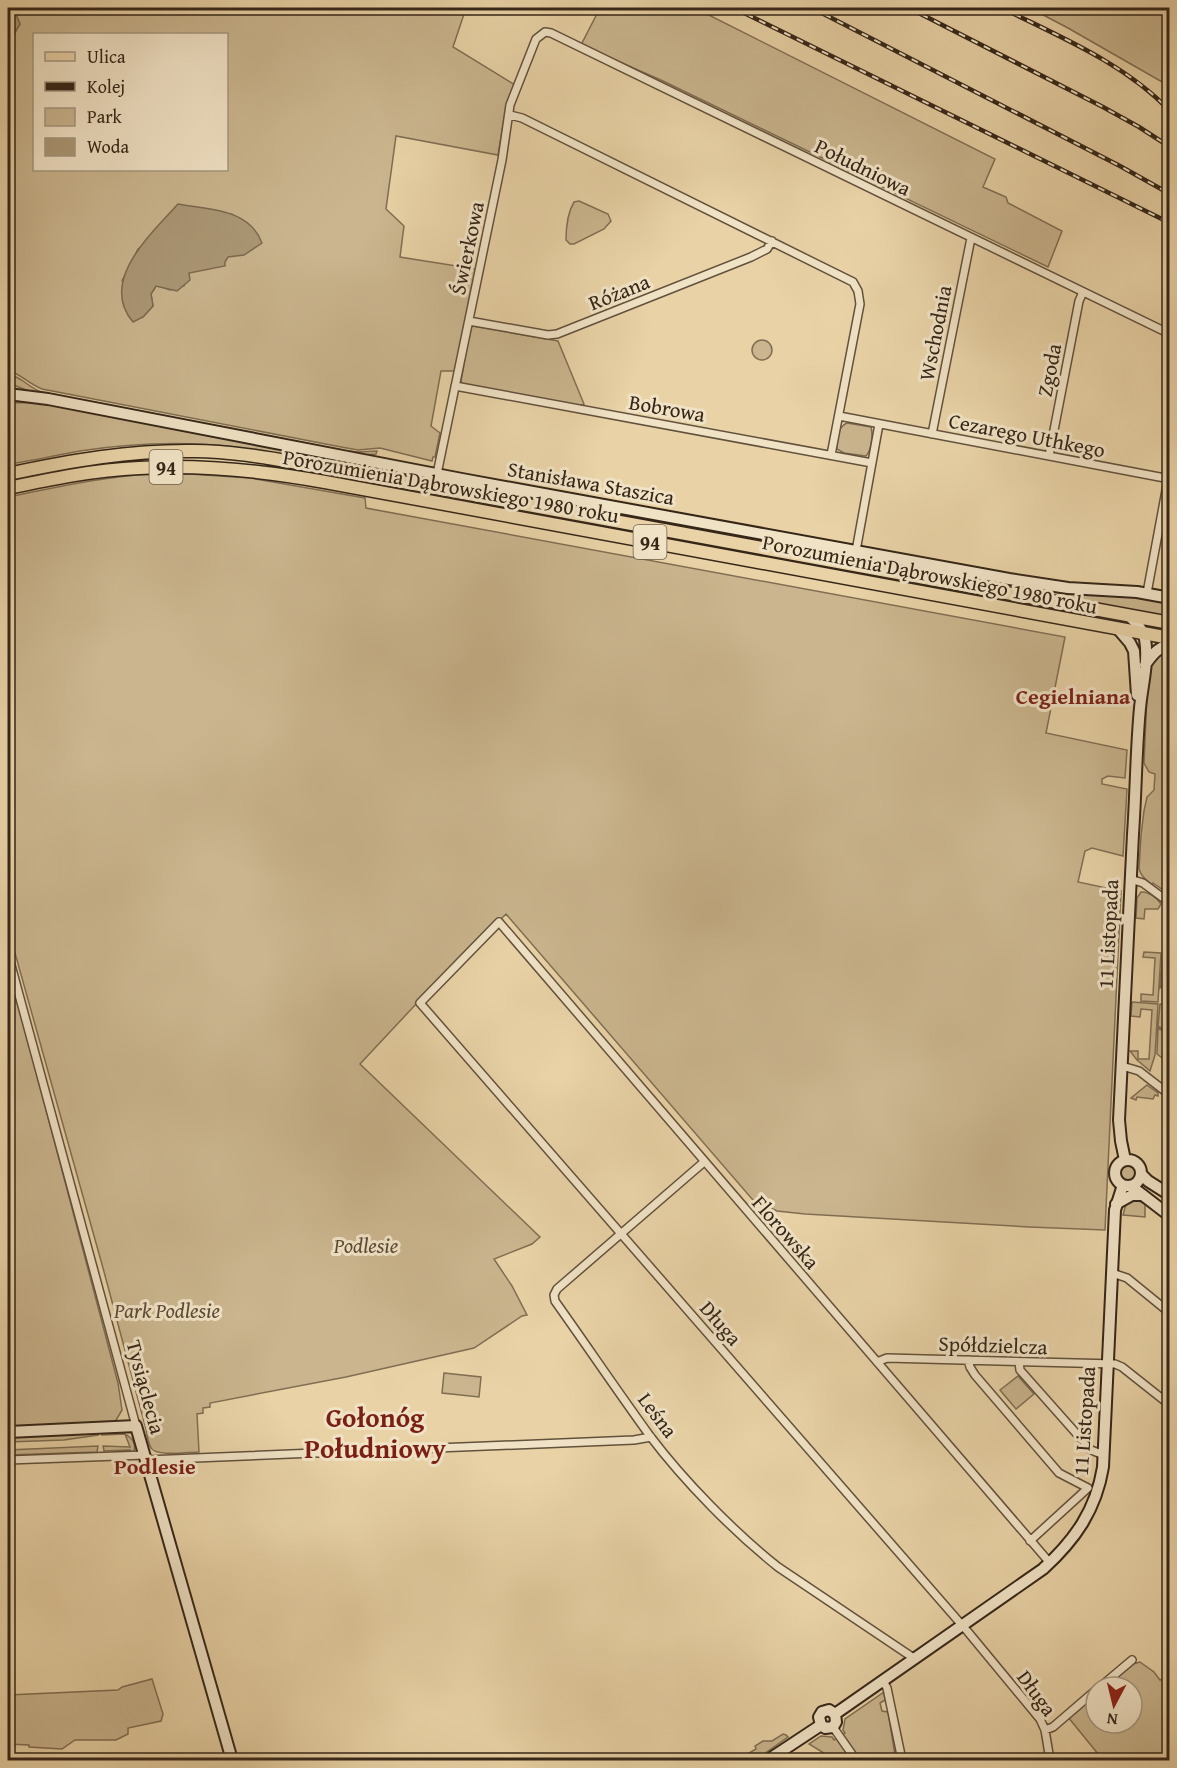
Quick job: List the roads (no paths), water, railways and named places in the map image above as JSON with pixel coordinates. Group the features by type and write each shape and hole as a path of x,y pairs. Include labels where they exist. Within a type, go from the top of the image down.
{"main road":[{"name":"Porozumienia Dąbrowskiego 1980 roku","path":"12,471 121,454 195,451 245,455 1168,622"},
{"name":"Porozumienia Dąbrowskiego 1980 roku","path":"8,488 87,473 139,467 244,470 349,486 1170,638"}],"street":[{"name":"Południowa","path":"542,34 551,33 1170,334"},
{"name":"Świerkowa","path":"437,474 502,160 510,105 536,39 542,34"},
{"path":"510,115 522,118 848,278 858,291 860,304 831,455"},
{"name":"Wschodnia","path":"932,434 971,238"},
{"name":"Różana","path":"469,321 548,335 557,334 751,257 767,249 772,241"},
{"name":"Zgoda","path":"1049,456 1078,301 1083,292"},
{"name":"Bobrowa","path":"455,386 872,463"},
{"name":"Stanisława Staszica","path":"8,394 43,398 437,474 1054,586 1147,593 1170,598"},
{"name":"Cezarego Uthkego","path":"839,416 1169,478"},
{"path":"856,551 879,424"},
{"path":"1147,593 1170,469"},
{"path":"1129,616 1143,633"},
{"path":"1134,651 1143,633 1168,622"},
{"path":"1118,629 1134,651"},
{"name":"11 Listopada","path":"1125,1160 1119,1126 1130,879 1140,709 1145,666 1146,644 1143,633"},
{"path":"1145,666 1160,647 1170,644"},
{"name":"11 Listopada","path":"1134,651 1136,688 1140,709"},
{"path":"1130,879 1143,883 1170,903"},
{"name":"Florowska","path":"499,922 1050,1563"},
{"name":"Długa","path":"499,922 420,1003 1035,1713 1045,1730 1050,1761"},
{"name":"Tysiąclecia","path":"8,954 136,1426 232,1761"},
{"path":"1122,1066 1138,1071 1170,1095"},
{"path":"1127,1185 1139,1181 1141,1174 1138,1164 1130,1159 1118,1165 1116,1179 1143,1195 1170,1216"},
{"name":"Leśna","path":"704,1162 557,1288 554,1295 555,1301 651,1437 687,1480 760,1553 915,1659"},
{"path":"1141,1174 1170,1195"},
{"name":"11 Listopada","path":"835,1714 1050,1563 1075,1535 1093,1506 1101,1478 1104,1455 1116,1204 1127,1185"},
{"path":"1116,1204 1132,1195 1143,1195"},
{"path":"1112,1273 1127,1278 1170,1313"},
{"name":"Spółdzielcza","path":"877,1362 887,1358 1108,1364"},
{"path":"968,1360 975,1375 1059,1473 1088,1488 1030,1541"},
{"path":"1019,1362 1021,1371 1091,1450 1104,1455"},
{"path":"1108,1364 1122,1367 1170,1405"},
{"path":"8,1432 136,1426"},
{"path":"8,1460 634,1440 651,1437"},
{"path":"1114,1675 1131,1660"},
{"path":"883,1681 887,1688 902,1761"},
{"path":"1045,1730 1053,1727 1084,1700"},
{"path":"829,1710 835,1714 837,1719 833,1727 825,1728 821,1725 819,1717 822,1712 829,1710"},
{"path":"768,1761 821,1725"},
{"path":"833,1727 856,1761"}],"water":[{"path":"8,8 13,8 20,24 8,44"},
{"path":"178,204 215,210 238,217 248,223 262,243 244,255 228,257 225,266 189,273 190,280 177,291 156,286 151,294 153,306 143,317 133,322 124,306 122,290 125,274 143,243"}],"railway":[{"path":"734,8 1170,223"},
{"path":"812,8 1170,194"},
{"path":"909,8 1103,107 1170,147"},
{"path":"1002,8 1112,65 1152,94 1170,111"}],"district":[{"name":"Cegielniana","path":"1073,696"},
{"name":"Gołonóg Południowy","path":"375,1432"},
{"name":"Podlesie","path":"155,1466"}],"park label":[{"name":"Park Podlesie","path":"167,1310"}]}
